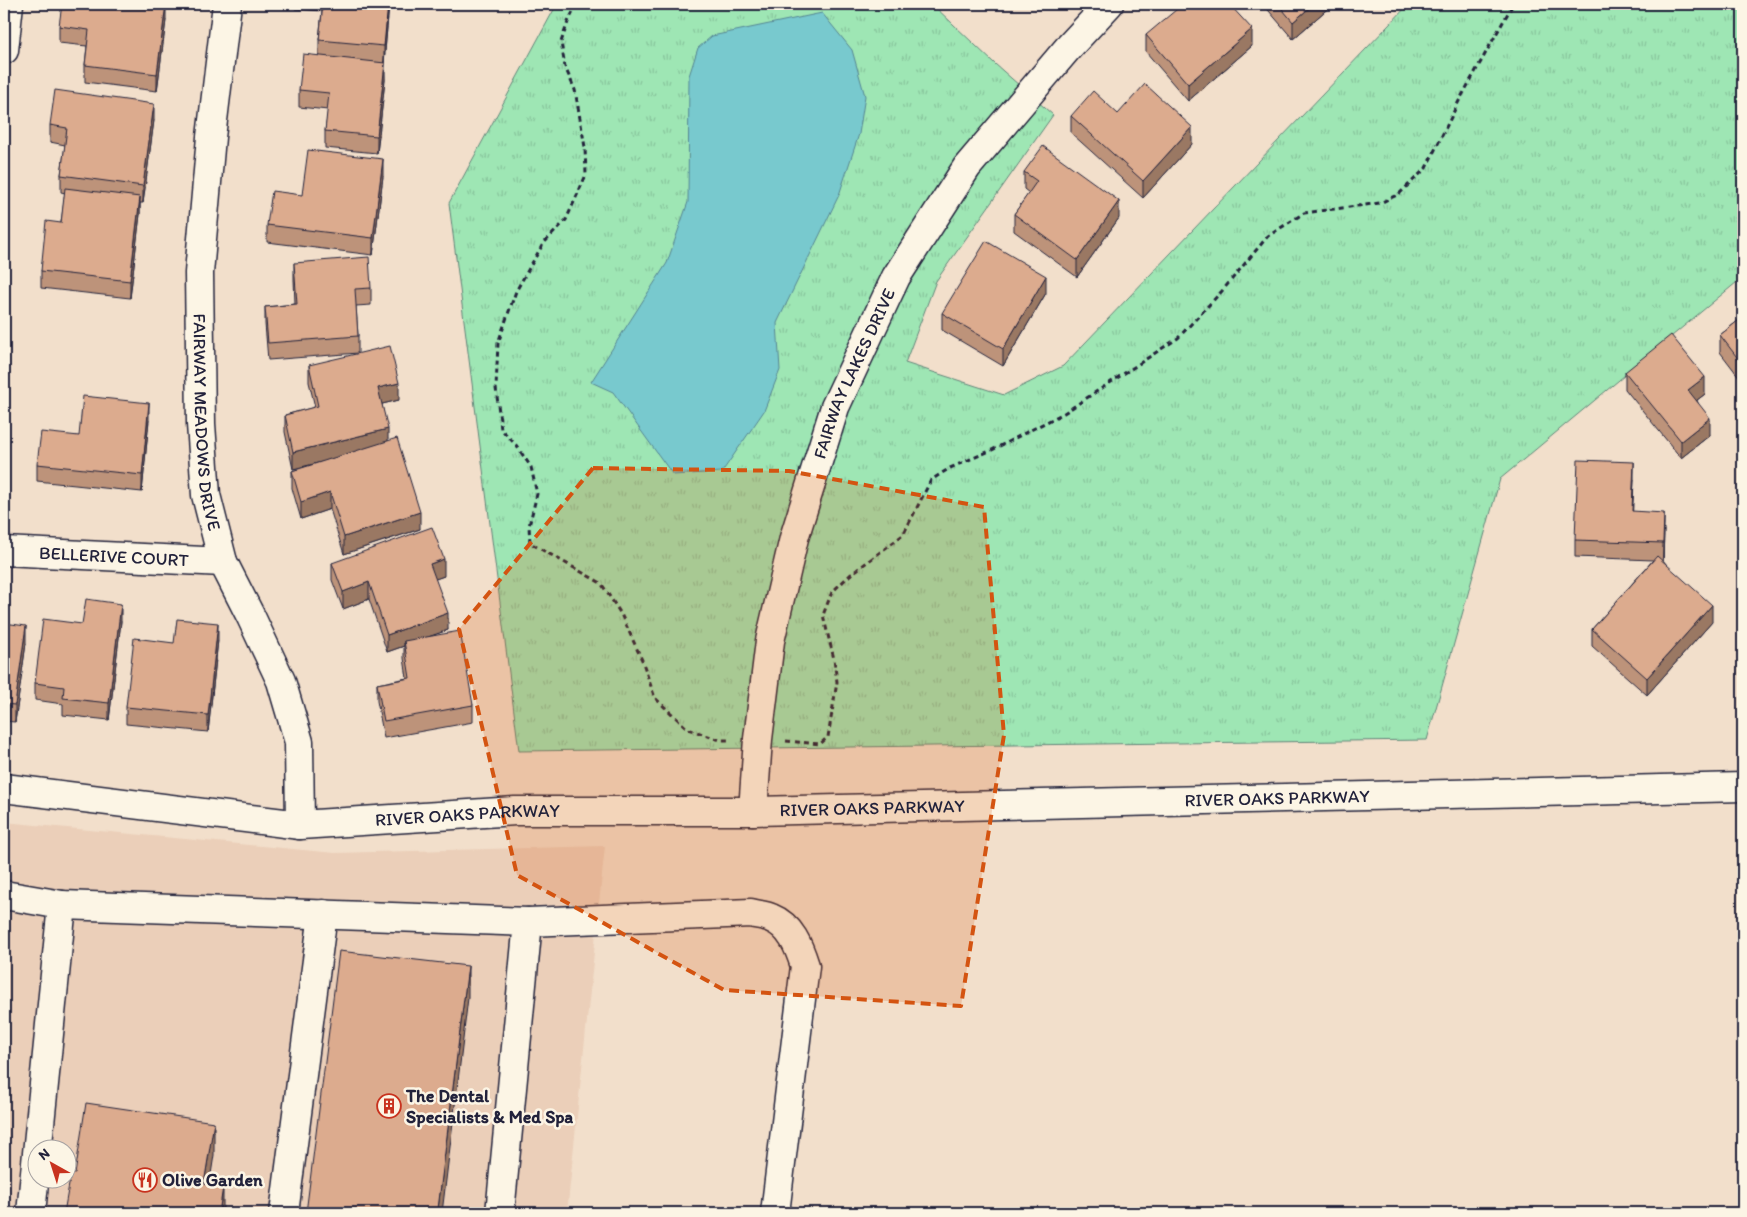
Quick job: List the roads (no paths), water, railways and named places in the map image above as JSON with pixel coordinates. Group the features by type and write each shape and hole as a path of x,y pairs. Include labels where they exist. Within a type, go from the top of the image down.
{"street":[{"path":"4,50 9,4"},
{"name":"FAIRWAY MEADOWS DRIVE","path":"227,4 211,138 199,273 201,424 206,495 223,562 281,681 300,742 300,825"},
{"name":"FAIRWAY LAKES DRIVE","path":"753,811 758,739 770,641 794,538 835,408 896,277 967,167 1068,48 1109,4"},
{"name":"BELLERIVE COURT","path":"4,551 223,562"},
{"name":"RIVER OAKS PARKWAY","path":"4,788 300,825 515,811 753,811 1743,788"},
{"path":"4,895 62,905 528,922 751,913 771,918 787,929 800,949 805,966 775,1213"},
{"path":"31,1213 62,905"},
{"path":"284,1213 323,914"},
{"path":"500,1213 528,922"}],"water":[{"path":"822,13 852,50 865,96 859,134 839,195 777,323 780,370 764,411 722,472 673,475 613,392 591,382 667,263 688,202 689,76 698,48 712,36"}],"place":[{"name":"The Dental Specialists & Med Spa","path":"389,1106"},
{"name":"Olive Garden","path":"145,1180"}]}
